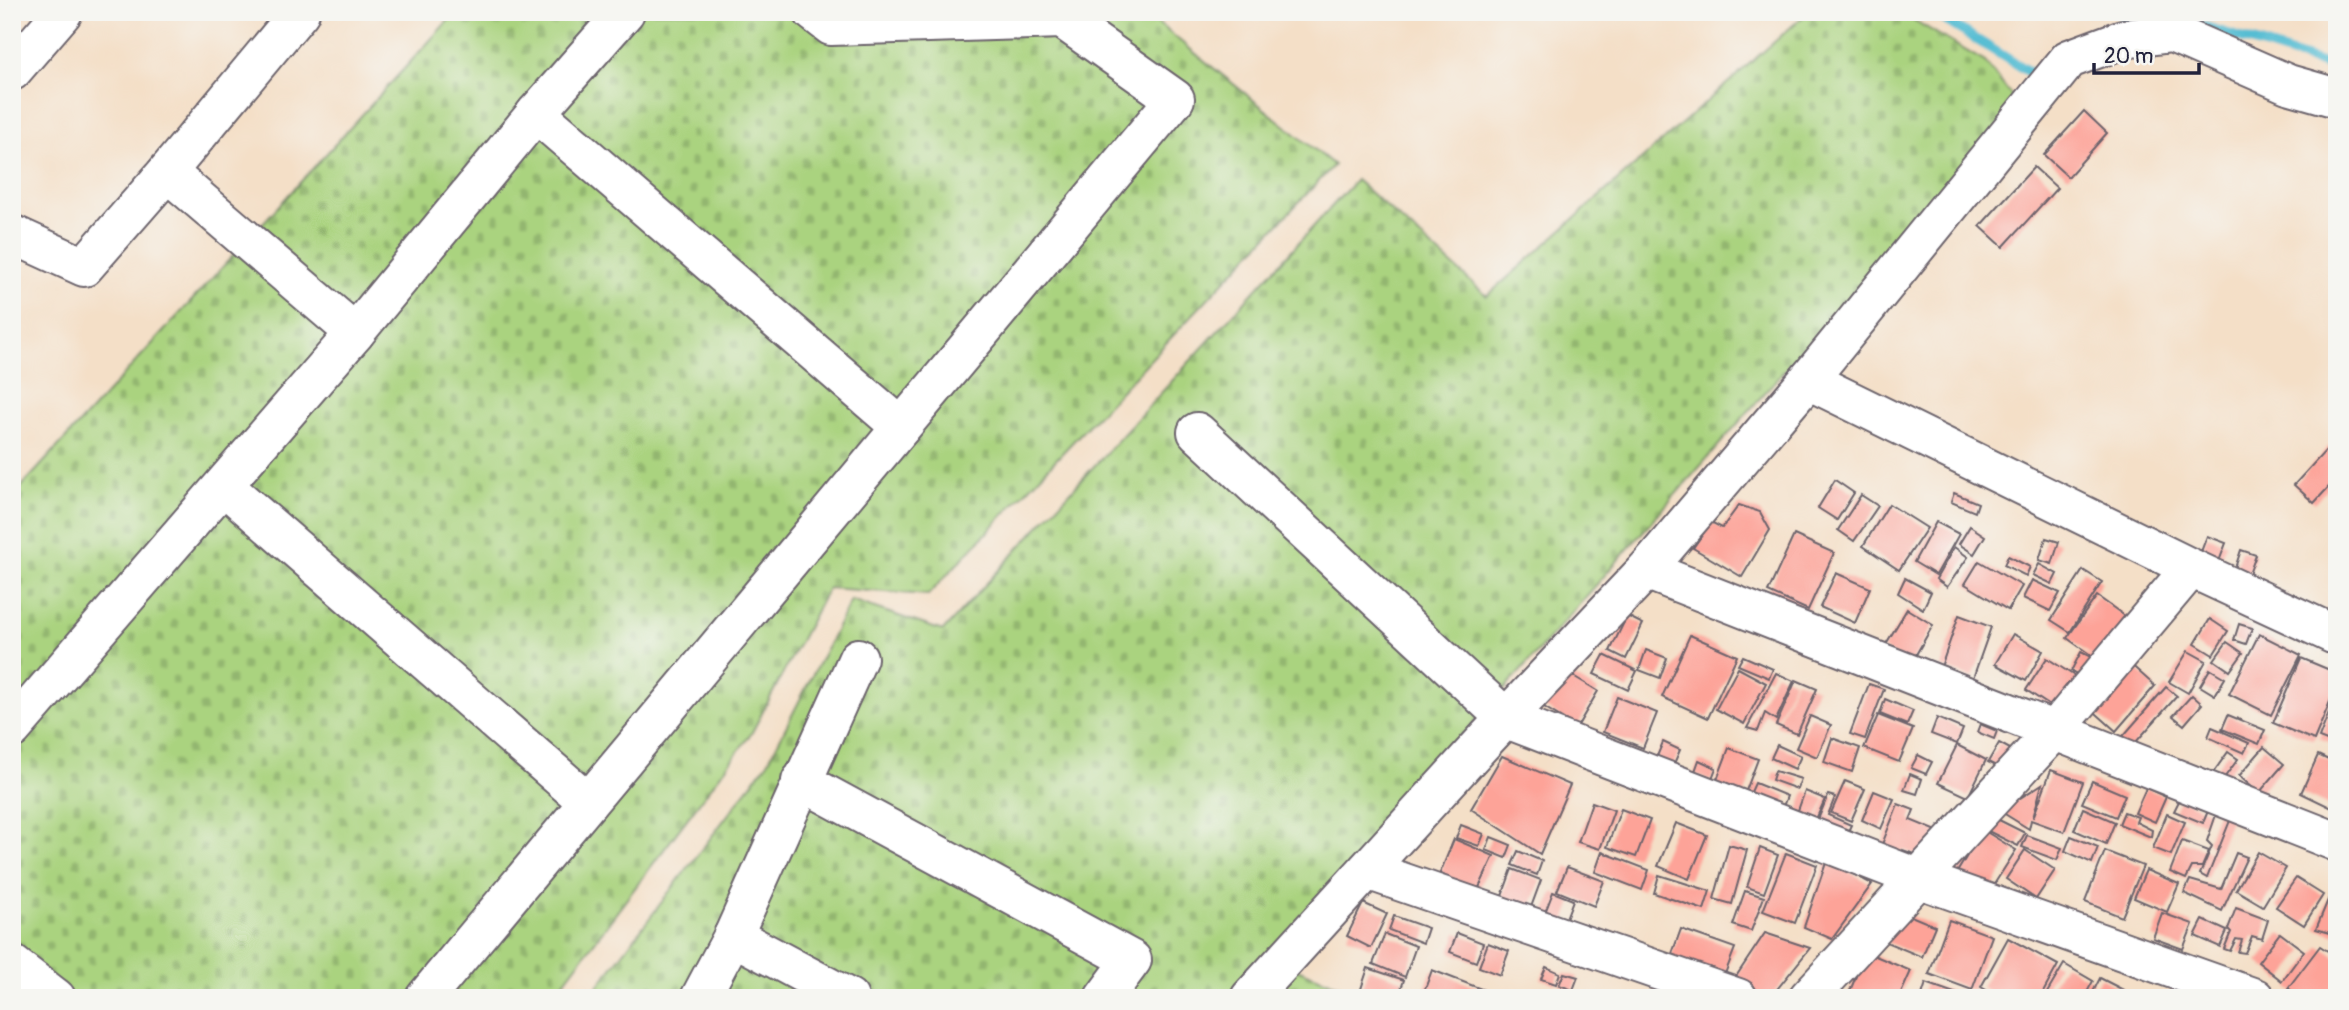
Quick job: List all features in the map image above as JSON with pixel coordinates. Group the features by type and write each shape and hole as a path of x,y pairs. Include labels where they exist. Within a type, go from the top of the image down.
{"street":[{"path":"12,71 62,12"},
{"path":"12,234 84,268 300,12"},
{"path":"12,729 355,334 536,113 625,12"},
{"path":"425,998 1175,99 1062,19 831,26 813,12"},
{"path":"1250,998 1646,570 1808,380 2069,59 2123,39 2172,33 2288,84 2337,98"},
{"path":"536,113 901,427"},
{"path":"167,172 355,334"},
{"path":"1808,380 2191,568 2337,636"},
{"path":"1197,432 1507,719 1920,879 2255,998"},
{"path":"224,486 588,802"},
{"path":"1808,998 2055,730 2191,568"},
{"path":"1646,570 2337,842"},
{"path":"700,998 733,936 858,658"},
{"path":"802,782 1132,960 1104,998"},
{"path":"1367,870 1738,998"},
{"path":"733,936 849,998"},
{"path":"12,964 56,998"}],"green space":[{"path":"456,12 1144,12 1334,165 928,595 828,588 751,734 552,998 12,998 12,497"},
{"path":"1808,12 1900,12 1985,62 2018,104 1269,958 1370,998 589,998 768,762 851,600 943,631 1356,180 1487,296"}],"building":[{"path":"2084,111 2107,133 2068,177 2044,155"},
{"path":"2034,167 2057,188 2003,247 1980,226"},
{"path":"2337,438 2337,478 2314,503 2294,485"},
{"path":"1835,480 1854,493 1837,520 1818,508"},
{"path":"1954,493 1978,503 1975,512 1951,502"},
{"path":"1861,495 1878,506 1854,541 1838,530"},
{"path":"1889,504 1927,528 1899,570 1863,546"},
{"path":"1739,505 1760,512 1770,530 1742,577 1693,548 1711,522 1722,528"},
{"path":"1936,522 1959,534 1936,575 1914,562"},
{"path":"1970,526 1985,536 1974,554 1959,544"},
{"path":"1794,535 1834,553 1808,610 1768,592"},
{"path":"2207,536 2226,543 2218,564 2199,557"},
{"path":"2046,538 2059,542 2052,564 2039,560"},
{"path":"1954,547 1968,557 1947,587 1936,579"},
{"path":"2241,550 2256,555 2248,577 2234,571"},
{"path":"2008,556 2030,567 2026,576 2004,565"},
{"path":"1979,561 2022,586 2008,610 1965,584"},
{"path":"2039,564 2057,574 2052,584 2033,575"},
{"path":"2083,570 2102,582 2070,632 2051,620"},
{"path":"1836,573 1870,588 1855,623 1820,607"},
{"path":"1905,578 1931,592 1923,609 1898,593"},
{"path":"2032,580 2060,593 2050,611 2023,598"},
{"path":"2097,596 2129,619 2098,660 2067,638"},
{"path":"1907,609 1933,625 1910,665 1883,649"},
{"path":"1959,615 1991,627 1973,678 1941,667"},
{"path":"1627,616 1643,624 1626,659 1610,651"},
{"path":"2210,619 2228,631 2213,655 2195,644"},
{"path":"2239,624 2252,628 2246,644 2234,640"},
{"path":"2013,634 2043,651 2026,681 1995,664"},
{"path":"2259,634 2301,655 2271,715 2229,694"},
{"path":"1690,635 1737,656 1708,718 1662,697"},
{"path":"2227,642 2243,653 2230,671 2214,660"},
{"path":"1646,650 1667,658 1660,678 1639,670"},
{"path":"2188,651 2206,661 2188,693 2169,682"},
{"path":"2081,652 2099,661 2088,680 2071,671"},
{"path":"1604,655 1637,671 1628,690 1594,674"},
{"path":"1743,656 1773,669 1769,678 1738,665"},
{"path":"2047,658 2082,681 2061,713 2026,690"},
{"path":"2301,658 2337,673 2337,685 2314,740 2273,723"},
{"path":"2127,661 2155,686 2116,731 2088,706"},
{"path":"1560,668 1598,691 1577,727 1539,704"},
{"path":"1738,668 1766,683 1744,724 1716,709"},
{"path":"2210,669 2225,678 2215,695 2200,686"},
{"path":"1776,673 1794,681 1776,720 1765,713 1758,731 1747,728"},
{"path":"1796,680 1817,689 1797,734 1776,725"},
{"path":"1869,684 1884,689 1865,739 1850,734"},
{"path":"2166,687 2177,696 2127,752 2117,743"},
{"path":"2337,692 2337,745 2319,738"},
{"path":"2192,695 2202,704 2184,725 2173,716"},
{"path":"1617,697 1657,713 1643,748 1603,732"},
{"path":"1885,699 1913,711 1907,725 1880,714"},
{"path":"1878,715 1913,729 1899,762 1864,748"},
{"path":"2228,715 2265,730 2259,744 2222,729"},
{"path":"1810,716 1831,725 1817,757 1796,748"},
{"path":"1937,718 1963,729 1957,744 1931,734"},
{"path":"1980,724 1997,731 1994,739 1977,732"},
{"path":"2212,727 2249,743 2244,753 2208,737"},
{"path":"1832,738 1860,748 1852,772 1824,762"},
{"path":"1663,742 1680,750 1669,775 1652,768"},
{"path":"1999,743 2010,749 2000,768 1988,762"},
{"path":"1777,745 1801,756 1795,769 1771,758"},
{"path":"1957,745 1986,760 1968,797 1938,783"},
{"path":"2264,747 2284,764 2259,793 2239,776"},
{"path":"1729,748 1758,759 1744,796 1715,785"},
{"path":"2228,752 2238,759 2216,789 2207,781"},
{"path":"1918,755 1932,762 1926,774 1911,768"},
{"path":"2318,755 2337,764 2337,803 2334,809 2301,793"},
{"path":"1502,756 1570,785 1540,854 1471,809"},
{"path":"1699,760 1716,768 1711,781 1694,774"},
{"path":"2051,770 2083,782 2064,832 2031,820 2029,829 2000,811 2042,784 2033,818"},
{"path":"1775,771 1801,779 1797,789 1772,780"},
{"path":"1910,774 1922,779 1917,794 1904,790"},
{"path":"1845,781 1865,789 1851,821 1831,813"},
{"path":"2092,781 2125,795 2116,817 2082,803"},
{"path":"1755,783 1787,796 1779,817 1746,803"},
{"path":"2146,788 2166,797 2155,822 2135,813"},
{"path":"1805,791 1825,799 1814,824 1796,816"},
{"path":"1874,791 1894,799 1881,829 1862,820"},
{"path":"1828,795 1835,797 1828,815 1851,825 1841,846 1812,834"},
{"path":"2180,799 2208,811 2203,823 2174,811"},
{"path":"1592,802 1614,810 1600,849 1578,842"},
{"path":"1898,804 1914,810 1910,820 1937,831 1925,858 1903,850 1897,867 1877,857"},
{"path":"2083,808 2115,822 2106,844 2074,830"},
{"path":"1621,809 1650,820 1636,857 1607,847"},
{"path":"2124,812 2138,817 2136,822 2152,830 2151,837 2119,824"},
{"path":"2217,812 2231,818 2207,878 2200,874 2212,846 2207,841"},
{"path":"2167,814 2185,822 2171,855 2153,848"},
{"path":"1995,818 2025,833 2018,846 1988,831"},
{"path":"1676,823 1707,835 1689,879 1658,866"},
{"path":"1461,825 1484,834 1479,846 1456,838"},
{"path":"1983,830 2016,850 1986,897 1954,877"},
{"path":"2027,835 2062,848 2057,860 2022,847"},
{"path":"2071,836 2098,847 2092,863 2065,851"},
{"path":"1491,837 1511,845 1506,858 1486,850"},
{"path":"1454,839 1494,856 1476,894 1440,873"},
{"path":"2182,841 2209,851 2202,867 2192,867 2186,879 2170,872"},
{"path":"1729,845 1747,850 1732,904 1714,899"},
{"path":"1760,848 1778,855 1764,893 1747,887"},
{"path":"2025,850 2055,870 2036,899 2006,879"},
{"path":"1518,851 1542,861 1537,875 1512,865"},
{"path":"2105,851 2143,866 2122,917 2085,902"},
{"path":"1602,852 1649,870 1642,890 1595,872"},
{"path":"2258,852 2286,868 2263,906 2236,890"},
{"path":"1786,853 1817,865 1795,923 1763,911"},
{"path":"2236,853 2247,857 2222,911 2184,893 2190,880 2221,889"},
{"path":"1827,860 1872,884 1832,939 1804,927"},
{"path":"1567,867 1604,881 1594,906 1557,891"},
{"path":"1512,869 1541,880 1527,918 1498,907"},
{"path":"2146,870 2179,884 2167,912 2134,898"},
{"path":"1659,875 1710,891 1704,910 1654,893"},
{"path":"2296,878 2323,895 2304,925 2276,907"},
{"path":"2337,878 2337,935 2316,929"},
{"path":"1745,891 1764,897 1751,931 1733,925"},
{"path":"1553,892 1573,900 1563,926 1543,918"},
{"path":"1363,903 1387,914 1371,948 1347,936"},
{"path":"2236,908 2268,920 2262,939 2252,936 2245,953 2238,952 2242,940 2236,939 2230,951 2224,949"},
{"path":"1899,911 1935,926 1922,957 1886,942"},
{"path":"2162,913 2193,924 2183,949 2153,938"},
{"path":"1394,916 1428,928 1423,943 1389,930"},
{"path":"1949,920 1992,936 1972,990 1929,974"},
{"path":"2203,920 2227,931 2220,947 2195,936"},
{"path":"1681,929 1735,948 1721,984 1668,965"},
{"path":"1457,933 1483,943 1476,962 1450,952"},
{"path":"1765,933 1810,948 1770,998 1762,998 1731,984"},
{"path":"2280,933 2304,951 2282,981 2258,962"},
{"path":"1385,934 1416,946 1405,977 1373,964"},
{"path":"2008,938 2058,965 2040,998 2000,998 1981,987"},
{"path":"1488,943 1509,951 1500,975 1479,967"},
{"path":"2320,946 2337,957 2337,998 2301,998 2288,988"},
{"path":"1866,952 1911,971 1899,998 1847,998"},
{"path":"2064,964 2093,981 2084,998 2044,998"},
{"path":"1546,967 1560,973 1556,984 1541,979"},
{"path":"1368,968 1404,980 1398,998 1358,998"},
{"path":"1432,970 1492,993 1490,998 1422,997"},
{"path":"1564,973 1578,977 1573,990 1559,985"},
{"path":"2100,978 2139,998 2090,998"},
{"path":"1926,983 1963,996 1921,998"}],"waterway":[{"path":"1932,12 2037,77 2043,74"},
{"path":"2119,26 2140,12"},
{"path":"2196,24 2337,68"}]}
